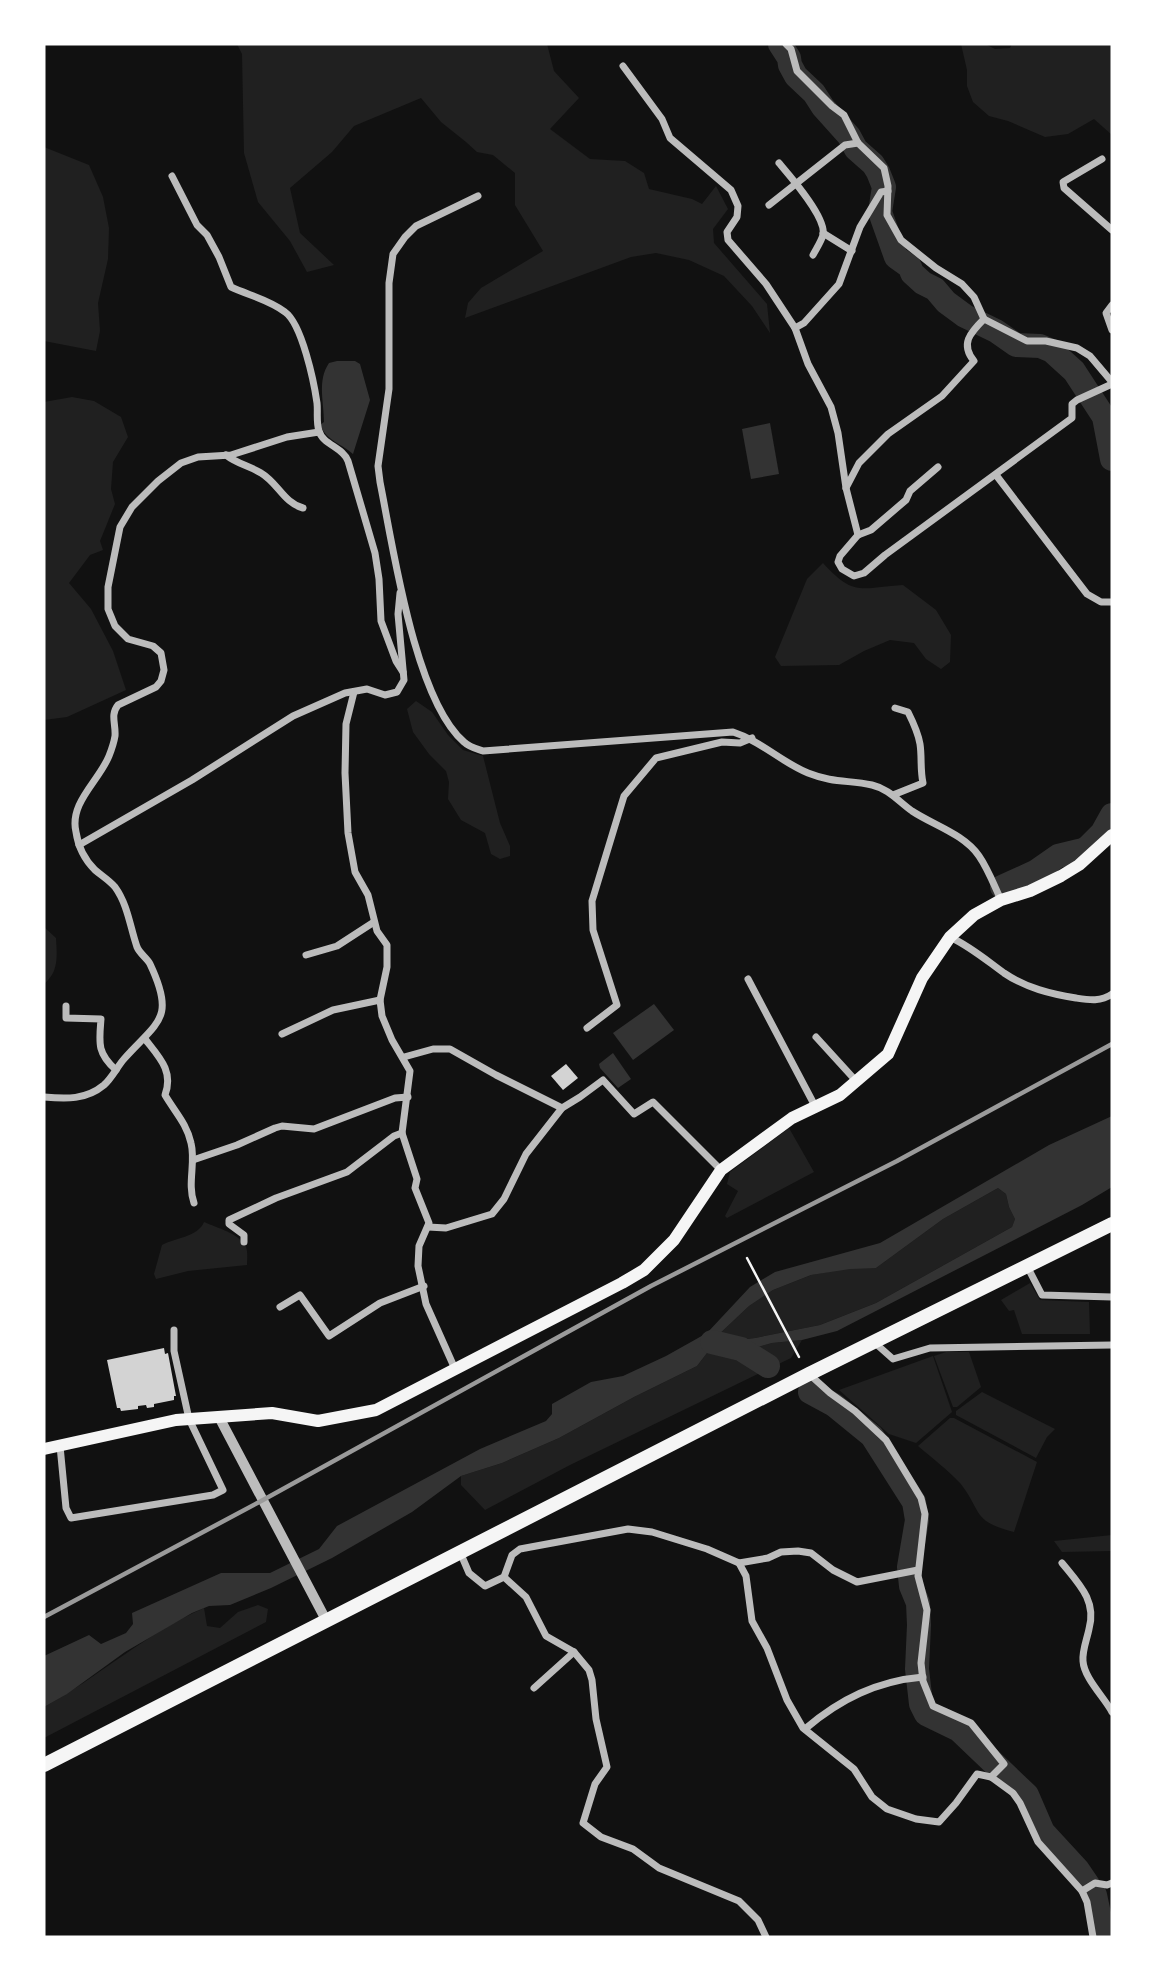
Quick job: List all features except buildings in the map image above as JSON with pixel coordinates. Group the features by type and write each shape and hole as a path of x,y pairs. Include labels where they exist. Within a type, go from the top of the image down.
{"highway":[{"path":"44,1765 809,1374 1028,1268 1112,1224"}],"main road":[{"path":"44,1449 176,1420 272,1413 318,1421 376,1410 622,1283 643,1270 680,1233 721,1170 792,1118 840,1095 888,1054 922,978 950,937 974,915 1001,900 1030,891 1061,876 1112,835"}],"street":[{"path":"786,44 791,49 797,71 844,115 858,144 884,168 888,191 887,215 896,234 936,268 962,284 974,297 984,319 1027,341 1046,341 1077,348 1090,356 1112,383 1076,400 1072,404 1072,418 864,573 855,576 842,569 838,562 840,556 858,536 872,530 938,467"},
{"path":"623,66 662,119 670,138 731,190 738,206 737,216 727,232 728,240 766,284 795,328 808,364 831,407 838,433 845,488 858,536"},
{"path":"769,205 845,145 858,144"},
{"path":"1102,159 1063,182 1064,188 1112,230"},
{"path":"779,163 796,183 822,224 823,233 813,255"},
{"path":"172,176 197,225 207,235 219,257 231,287 279,308 295,322 317,402 319,432 326,442 346,454 375,553 381,621 396,661 403,671"},
{"path":"795,328 804,323 839,284 860,227 881,192 888,191"},
{"path":"478,196 416,226 398,246 391,265 389,389 378,466 401,585 421,666 440,710 465,744 483,751 733,732 752,738 768,751 807,773 834,782 871,785 893,795 912,810 963,841 978,855 1001,900"},
{"path":"823,233 852,251"},
{"path":"1112,306 1106,313 1112,330"},
{"path":"845,488 859,463 888,435 942,396 974,361 967,352 967,341 984,319"},
{"path":"44,1097 73,1099 89,1095 104,1084 158,1024 163,999 150,963 138,950 120,895 110,881 86,859 75,830 75,816 79,804 109,756 115,736 114,710 118,705 156,687 164,670 161,653 153,646 128,639 115,626 108,609 108,587 120,527 132,507 181,463 198,457 226,455 287,437 319,432"},
{"path":"226,455 239,464 261,472 290,502 303,508"},
{"path":"996,475 1087,594 1101,602 1112,602"},
{"path":"79,845 192,780 293,716 345,693 367,689 385,695 392,694 402,686 404,680 398,614 401,585"},
{"path":"354,692 346,724 348,833 355,872 368,895 374,922 387,945 387,967 380,1000 382,1016 410,1071 402,1133 417,1179 415,1188 429,1223 417,1258 426,1304 455,1369"},
{"path":"893,795 923,783 919,767 921,746 915,726 908,712 895,708"},
{"path":"587,1028 617,1005 593,929 592,901 624,796 656,758 722,742 740,743 752,738"},
{"path":"306,955 337,946 374,922"},
{"path":"950,937 969,946 1004,973 1036,989 1093,1000 1112,994"},
{"path":"748,979 815,1106"},
{"path":"282,1034 333,1010 380,1000"},
{"path":"66,1006 66,1018 101,1019 99,1044 103,1056 116,1070"},
{"path":"816,1037 857,1082"},
{"path":"145,1039 168,1072 169,1086 166,1096 184,1123 192,1144 193,1160 190,1170 194,1203"},
{"path":"404,1057 433,1049 450,1049 562,1108"},
{"path":"428,1227 446,1228 492,1214 504,1199 526,1154 562,1108 603,1080 634,1114 653,1102 721,1170"},
{"path":"193,1160 275,1128 282,1126 314,1129 395,1098 408,1097"},
{"path":"244,1242 244,1235 229,1224 229,1220 276,1198 347,1172 394,1136 402,1133"},
{"path":"1028,1268 1042,1295 1112,1297"},
{"path":"280,1307 300,1295 329,1336 380,1303 424,1286"},
{"path":"60,1446 66,1508 71,1518 213,1494 223,1490 189,1419 174,1351 174,1330"},
{"path":"875,1343 894,1359 930,1348 1112,1345"},
{"path":"809,1374 886,1440 921,1498 925,1514 918,1570 927,1610 921,1663 923,1678 933,1706 971,1723 1003,1765 992,1776"},
{"path":"219,1417 326,1620"},
{"path":"460,1552 469,1573 485,1586 504,1577 512,1555 520,1549 628,1529 652,1532 707,1549 739,1563 768,1558 781,1552 811,1553 832,1570 857,1582 918,1570"},
{"path":"739,1563 746,1576 752,1621 767,1648 787,1700 805,1729 859,1774 872,1797 898,1814 939,1822 977,1774 992,1776 1013,1793 1020,1802 1038,1842 1083,1891 1093,1937"},
{"path":"1062,1563 1089,1600 1091,1623 1083,1660 1085,1670 1112,1712"},
{"path":"504,1577 526,1597 545,1636 574,1651 584,1663 592,1680 596,1719 607,1767 595,1784 583,1823 601,1837 633,1849 659,1868 739,1901 758,1920 766,1937"},
{"path":"534,1688 574,1651"},
{"path":"805,1729 827,1710 862,1691 883,1683 923,1678"},
{"path":"1083,1891 1095,1883 1112,1884"}],"path":[{"path":"747,1258 799,1357"}],"shaded area":[{"path":"237,44 547,44 554,71 579,98 550,129 590,159 625,161 644,173 649,189 702,204 716,186 728,209 713,229 714,243 767,304 770,333 752,306 724,276 689,260 656,253 631,257 465,318 468,303 481,288 543,251 515,205 515,173 493,155 477,152 441,122 421,98 354,126 332,152 290,188 300,233 334,265 307,272 290,241 258,202 244,153 242,54"},
{"path":"961,44 985,44 995,49 1010,48 1012,44 1112,44 1112,135 1094,119 1068,134 1045,137 989,116 973,102 967,86 967,70"},
{"path":"44,147 89,165 103,197 109,228 108,259 98,303 100,331 96,351 44,341"},
{"path":"355,361 360,364 370,400 353,454 331,439 320,425 324,422 323,377 329,363"},
{"path":"72,397 94,401 121,417 128,437 113,462 111,489 115,504 100,541 103,550 90,555 69,583 91,609 113,651 126,690 67,717 44,720 44,402"},
{"path":"770,423 779,474 751,479 742,429"},
{"path":"823,563 851,586 867,588 903,585 936,610 951,635 950,662 941,669 926,659 914,643 890,640 839,665 781,666 775,657 807,579"},
{"path":"416,701 432,712 448,735 463,750 483,756 500,823 510,846 510,856 500,859 491,854 485,833 461,820 448,799 449,782 446,771 413,732 407,709"},
{"path":"44,927 56,938 57,951 55,969 44,984"},
{"path":"654,1004 674,1030 633,1060 613,1033"},
{"path":"613,1053 631,1079 618,1088 599,1064"},
{"path":"1112,1116 1112,1187 837,1331 802,1340 772,1343 737,1353 720,1350 707,1353 697,1366 559,1438 502,1463 461,1476 412,1512 332,1558 230,1605 209,1606 192,1613 125,1652 67,1694 44,1707 44,1656 89,1635 101,1644 126,1633 133,1624 132,1613 221,1573 270,1573 319,1549 337,1526 480,1449 546,1421 552,1414 552,1404 591,1382 623,1376 707,1333 750,1287 775,1272 880,1243 1049,1145","holes":["998,1188 1006,1194 1015,1219 1012,1227 876,1303 820,1325 755,1338 724,1342 714,1339 749,1306 773,1290 811,1275 876,1268 943,1219"]},
{"path":"789,1128 814,1172 727,1218 725,1216 738,1191 727,1184 730,1172"},
{"path":"998,1188 1006,1194 1015,1219 1012,1227 876,1303 820,1325 755,1338 724,1342 714,1339 749,1306 773,1290 811,1275 850,1268 876,1268 943,1219"},
{"path":"204,1222 243,1242 247,1249 247,1265 188,1271 156,1279 154,1274 162,1245 192,1234"},
{"path":"1030,1283 1040,1300 1089,1302 1090,1334 1022,1334 1014,1310 1009,1311 1001,1300"},
{"path":"802,1340 791,1358 570,1465 485,1510 461,1485 461,1476 502,1463 559,1438 697,1366 707,1353 720,1350 737,1353 772,1343"},
{"path":"946,1352 969,1352 981,1387 957,1407 953,1407 934,1356"},
{"path":"933,1356 952,1412 916,1443 889,1434 839,1390"},
{"path":"982,1392 1055,1429 1047,1437 1036,1458 956,1415 956,1411"},
{"path":"950,1418 1037,1462 1014,1532 984,1519 960,1483 918,1446"},
{"path":"1112,1535 1112,1551 1062,1552 1054,1541"},
{"path":"258,1605 268,1609 266,1622 44,1738 44,1707 142,1642 204,1608 207,1626 220,1628 238,1612"}],"waterway":[{"path":"780,44 796,76 814,93 849,136 856,149 878,172 884,187 880,212 896,257 910,267 912,273 923,283 935,289 946,302 965,316 996,331 1016,345 1040,346 1052,351 1074,371 1104,417 1112,459"},
{"path":"1002,887 1035,872 1058,856 1088,847 1102,833 1112,815"},
{"path":"712,1342 741,1349 768,1366"},
{"path":"810,1392 834,1405 872,1436 914,1502 917,1520 909,1567 911,1586 918,1603 917,1669 921,1704 926,1714 959,1730 1027,1795 1043,1832 1078,1870 1095,1895 1104,1937"}],"railway":[{"path":"44,1617 263,1500 651,1286 897,1161 1112,1044"}]}
